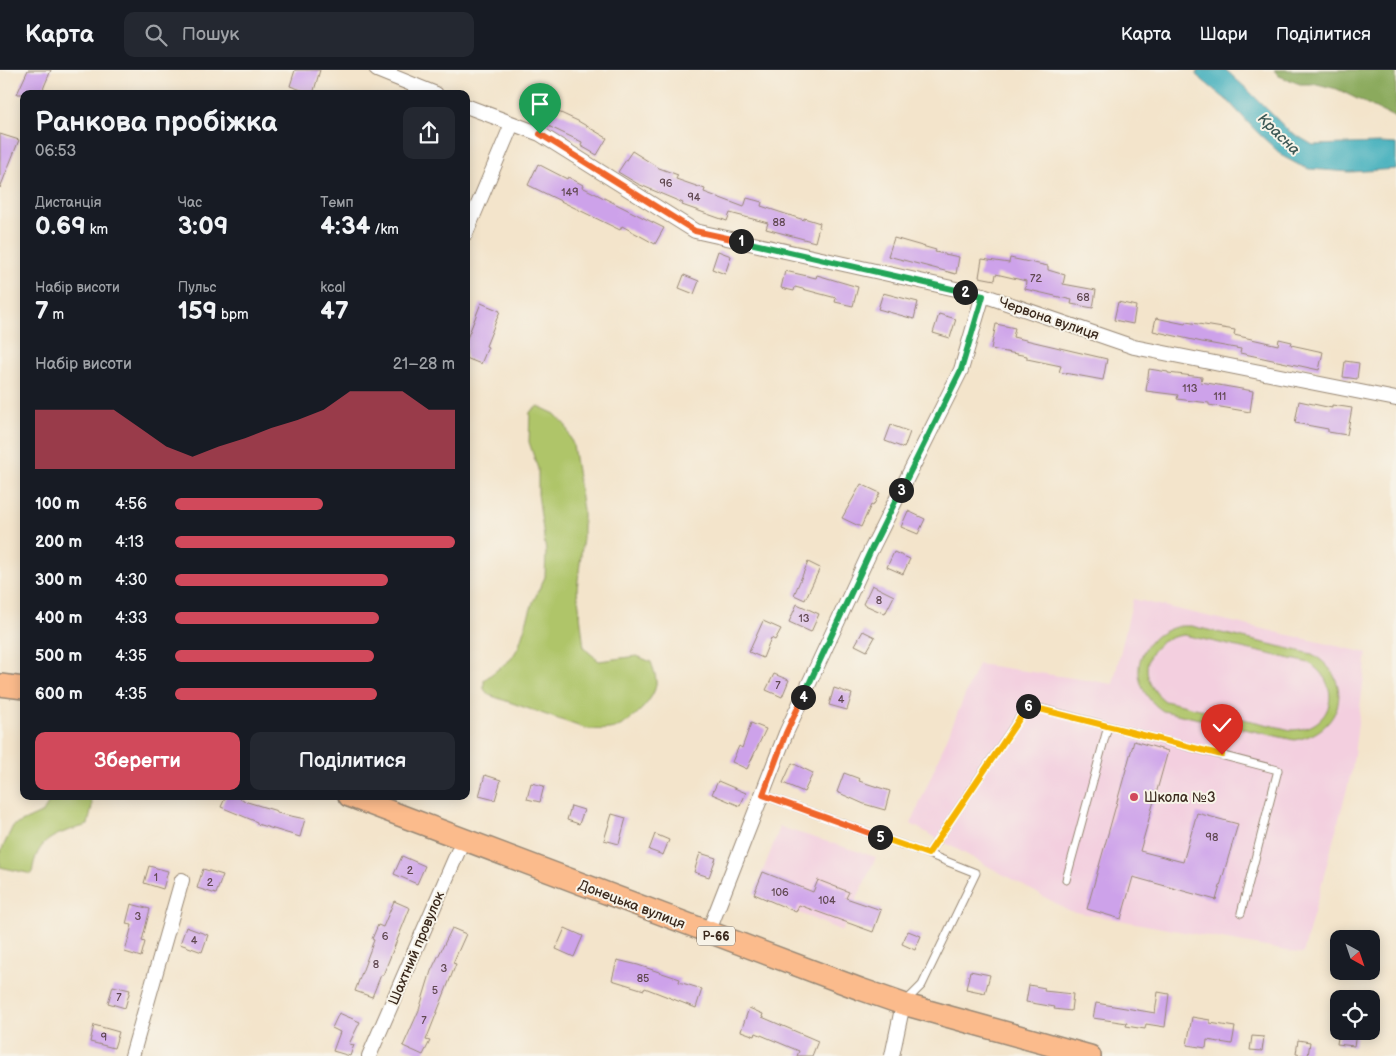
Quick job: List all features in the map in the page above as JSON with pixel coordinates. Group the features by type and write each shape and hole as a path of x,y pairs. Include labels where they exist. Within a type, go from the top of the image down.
{"main road":[{"path":"0,685 20,688"},
{"name":"Донецька вулиця","path":"359,800 708,933 903,1004 1090,1056"}],"street":[{"path":"377,70 426,90"},
{"name":"Червона вулиця","path":"470,108 540,134 695,231 983,296 1134,347 1396,399"},
{"path":"470,223 512,124"},
{"path":"708,933 786,733 870,552 961,370 983,296"},
{"name":"Шахтний провулок","path":"369,1056 463,840"},
{"path":"132,1056 182,880"},
{"path":"892,1056 903,1004"}],"lane":[{"path":"928,854 1028,705 1278,770 1241,914"},
{"path":"1066,880 1108,726"},
{"path":"763,795 976,873 922,984 903,1004"}],"shaded area":[{"name":"Школа №3","path":"1133,599 1367,653 1352,770 1303,954 1070,911 911,824 978,664 1113,684"},
{"path":"780,827 876,857 842,931 754,894"}],"green space":[{"path":"1274,70 1396,70 1396,118 1337,89 1317,84 1300,84 1279,76"},
{"path":"538,406 555,414 566,426 573,445 583,510 583,538 577,589 584,648 599,661 637,656 651,662 655,674 656,681 653,695 648,702 635,716 615,728 600,730 584,728 489,695 484,689 484,680 511,659 518,648 533,602 545,577 546,552 538,494 538,469 529,442 530,412"},
{"path":"1180,626 1191,626 1312,654 1326,665 1335,677 1339,690 1338,704 1333,716 1324,727 1311,735 1294,740 1163,711 1151,700 1143,688 1139,675 1140,662 1144,650 1152,640 1164,631","holes":["1184,635 1309,663 1320,672 1327,683 1330,694 1329,705 1324,715 1316,723 1305,728 1291,730 1165,701 1155,691 1149,681 1147,671 1148,660 1160,644 1171,638"]},
{"path":"48,800 91,800 88,825 58,835 43,845 34,862 32,874 0,867 0,853 13,826 43,812"}],"water":[{"name":"Красна","path":"1199,70 1226,70 1289,131 1313,145 1396,144 1396,169 1350,172 1309,169 1299,165 1284,157 1229,102 1196,75"}],"building":[{"path":"28,70 51,70 43,90 20,90 20,94 17,94"},
{"path":"295,70 320,70 314,90 302,90 290,86"},
{"path":"537,92 554,100 550,108 578,121 607,138 597,155 581,146 582,142 527,116"},
{"path":"0,134 19,140 0,188"},
{"path":"632,151 659,168 678,175 676,179 705,189 704,192 744,207 747,198 762,202 761,206 804,220 804,218 820,223 815,242 766,229 768,223 730,213 727,221 682,205 683,203 638,184 618,172"},
{"path":"538,164 567,179 568,177 583,185 582,187 664,228 655,244 622,226 620,230 528,185"},
{"path":"894,238 936,250 935,252 959,257 956,274 888,256"},
{"path":"718,251 731,256 725,274 712,269"},
{"path":"1010,258 1048,266 1048,270 1065,275 1063,284 1096,290 1093,308 1071,304 1072,300 1025,289 1026,281 996,274 995,280 979,277 982,259 1009,263"},
{"path":"785,271 816,278 817,275 858,287 853,306 835,302 836,298 795,287 794,291 781,288"},
{"path":"684,275 699,281 694,294 679,288"},
{"path":"883,293 918,302 914,319 878,309"},
{"path":"1118,302 1136,306 1133,324 1114,320"},
{"path":"481,303 500,311 481,364 470,360 470,331"},
{"path":"939,314 956,319 950,338 933,333"},
{"path":"1156,318 1185,324 1186,322 1235,330 1234,335 1278,345 1279,339 1292,342 1291,345 1323,352 1319,370 1240,353 1241,349 1153,331"},
{"path":"996,324 1015,328 1013,337 1107,359 1103,380 1059,372 1061,366 1027,359 1027,356 991,349"},
{"path":"1345,361 1359,363 1357,379 1343,377"},
{"path":"1149,369 1202,377 1201,382 1253,391 1250,412 1209,405 1209,403 1177,399 1178,395 1146,391"},
{"path":"1299,401 1332,408 1332,405 1352,408 1347,435 1328,432 1328,429 1295,423"},
{"path":"891,425 910,432 904,448 885,441"},
{"path":"861,484 880,493 873,506 871,505 861,527 842,518"},
{"path":"908,511 925,519 918,534 901,527"},
{"path":"894,552 910,559 903,574 887,567"},
{"path":"808,562 820,568 805,600 794,595"},
{"path":"872,585 894,596 885,614 863,604"},
{"path":"797,604 819,614 811,632 789,622"},
{"path":"763,621 781,629 775,640 771,638 763,658 749,652"},
{"path":"863,631 875,637 867,651 855,645"},
{"path":"774,674 789,680 782,697 766,690"},
{"path":"834,688 852,694 847,710 829,705"},
{"path":"751,723 766,729 747,769 732,762 739,746 742,748"},
{"path":"1134,741 1168,751 1140,851 1183,862 1197,813 1238,824 1216,900 1133,877 1121,919 1087,909"},
{"path":"792,763 813,773 804,792 783,783"},
{"path":"844,773 860,779 859,781 890,791 885,810 864,804 837,792"},
{"path":"485,775 501,780 495,800 479,796"},
{"path":"718,781 746,793 740,806 712,794"},
{"path":"531,783 544,786 540,802 527,799"},
{"path":"224,800 244,800 277,811 277,813 305,819 300,837 257,824 257,822 221,807"},
{"path":"571,806 584,810 579,824 567,820"},
{"path":"612,814 626,818 619,844 604,840"},
{"path":"655,834 669,840 663,855 649,850"},
{"path":"700,853 716,858 709,877 694,872"},
{"path":"402,856 425,866 417,884 394,874"},
{"path":"149,866 168,871 163,889 144,883"},
{"path":"203,869 223,875 216,894 197,888"},
{"path":"763,872 813,892 818,880 849,892 846,898 881,910 873,932 799,905 796,912 754,894"},
{"path":"394,901 410,908 372,997 355,991 378,925 383,927"},
{"path":"131,904 150,909 142,941 145,942 141,957 125,952 132,925 126,924"},
{"path":"186,927 208,935 202,952 180,944"},
{"path":"452,928 466,934 453,963 456,964 426,1040 430,1041 423,1055 403,1046 419,1010 431,971"},
{"path":"565,928 583,936 574,957 556,949"},
{"path":"908,931 921,936 915,950 902,944"},
{"path":"617,960 680,979 679,982 702,989 696,1008 645,988 644,990 612,980"},
{"path":"970,971 990,975 985,993 966,989"},
{"path":"1029,985 1045,988 1044,991 1073,994 1071,1011 1026,1002"},
{"path":"113,986 130,990 125,1008 108,1003"},
{"path":"1158,992 1169,994 1165,1027 1146,1024 1145,1029 1126,1026 1127,1023 1093,1018 1096,1003 1155,1013"},
{"path":"749,1008 763,1014 762,1017 818,1041 812,1056 797,1056 799,1051 756,1033 755,1036 741,1031"},
{"path":"339,1013 360,1022 349,1044 354,1045 350,1056 333,1051 340,1032 332,1028"},
{"path":"1192,1017 1210,1020 1210,1023 1235,1027 1232,1044 1207,1040 1206,1048 1187,1045"},
{"path":"94,1025 119,1032 114,1048 90,1042"},
{"path":"1252,1036 1264,1037 1262,1051 1250,1050"},
{"path":"1298,1040 1310,1042 1308,1056 1296,1054"},
{"path":"1338,1040 1355,1040 1354,1046 1337,1044"}],"place":[{"name":"Школа №3","path":"1134,797"}],"route":[{"path":"540,134 695,231 983,296 961,370 870,552 786,733 763,795 928,854 1028,705 1222,755"}]}
